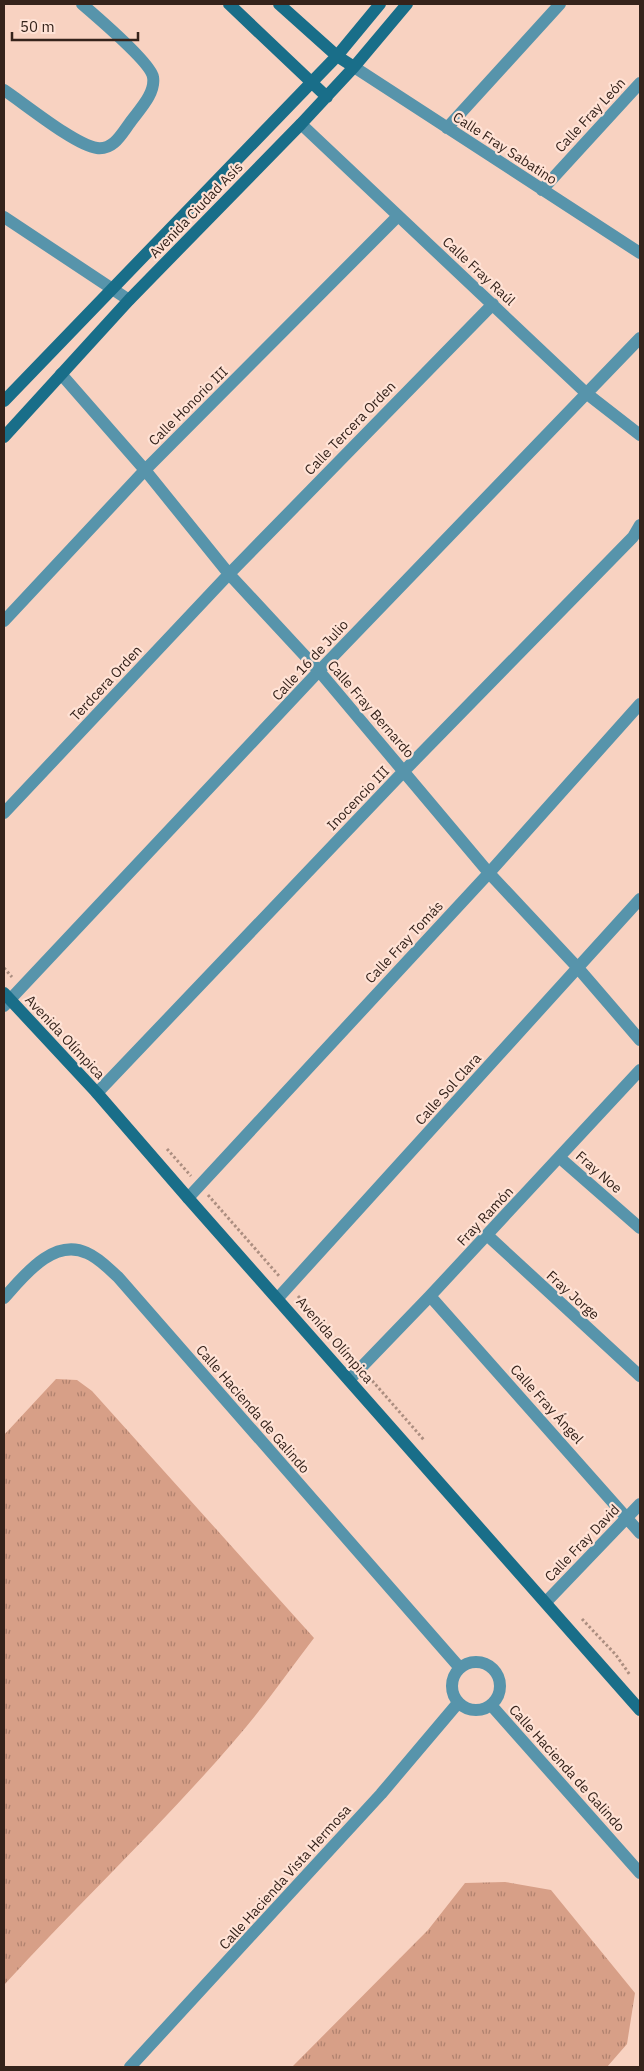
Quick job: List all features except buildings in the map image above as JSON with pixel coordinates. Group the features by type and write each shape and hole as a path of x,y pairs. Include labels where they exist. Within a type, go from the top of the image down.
{"street":[{"path":"4,90 73,138 89,146 100,148 109,146 121,135 148,96 154,78 144,62 82,4"},
{"path":"230,4 326,97"},
{"path":"279,4 337,56 354,67"},
{"name":"Avenida Ciudad Asís","path":"4,401 110,289 337,56 380,4"},
{"name":"Avenida Ciudad Asís","path":"4,436 129,300 301,124 354,67 407,4"},
{"path":"447,128 560,4"},
{"name":"Calle Fray Sabatino","path":"354,67 542,190 638,248"},
{"name":"Calle Fray León","path":"542,190 640,83"},
{"name":"Calle Fray Raúl","path":"301,124 586,394 640,435"},
{"name":"Calle Honorio III","path":"4,621 145,470 398,216"},
{"path":"4,217 129,300"},
{"name":"Calle Tercera Orden","path":"229,574 492,304"},
{"name":"Calle 16 de Julio","path":"6,999 640,338"},
{"name":"Calle Fray Bernardo","path":"61,374 145,470 229,574 319,671 489,873 578,968 640,1040"},
{"name":"Inocencio III","path":"98,1092 404,770 633,537 640,525"},
{"name":"Terdcera Orden","path":"4,812 229,574"},
{"name":"Calle Fray Tomás","path":"188,1198 489,873 640,704"},
{"name":"Calle Sol Clara","path":"278,1298 640,899"},
{"name":"Avenida Olímpica","path":"6,999 98,1092 188,1198 640,1710"},
{"name":"Fray Ramón","path":"349,1380 560,1158 640,1070"},
{"name":"Fray Noe","path":"560,1158 640,1228"},
{"name":"Fray Jorge","path":"487,1235 640,1376"},
{"name":"Calle Hacienda de Galindo","path":"4,1298 39,1262 53,1253 69,1250 85,1252 101,1261 118,1277 460,1668"},
{"name":"Calle Fray Ángel","path":"430,1296 640,1533"},
{"name":"Calle Fray David","path":"546,1602 640,1504"},
{"path":"474,1662 489,1666 494,1670 500,1685 496,1700 491,1705 478,1710 464,1707 458,1703 452,1689 455,1674 460,1668 474,1662"},
{"name":"Calle Hacienda Vista Hermosa","path":"130,2067 381,1794 458,1703"},
{"name":"Calle Hacienda de Galindo","path":"491,1705 640,1873"}],"path":[{"path":"199,1185 426,1443"},
{"path":"576,1614 604,1641 631,1676"}],"green space":[{"path":"56,1379 77,1380 92,1391 314,1638 256,1715 207,1772 4,1985 4,1435"},
{"path":"505,1882 551,1890 635,1993 627,2044 607,2067 292,2067 428,1930 465,1883"}]}
